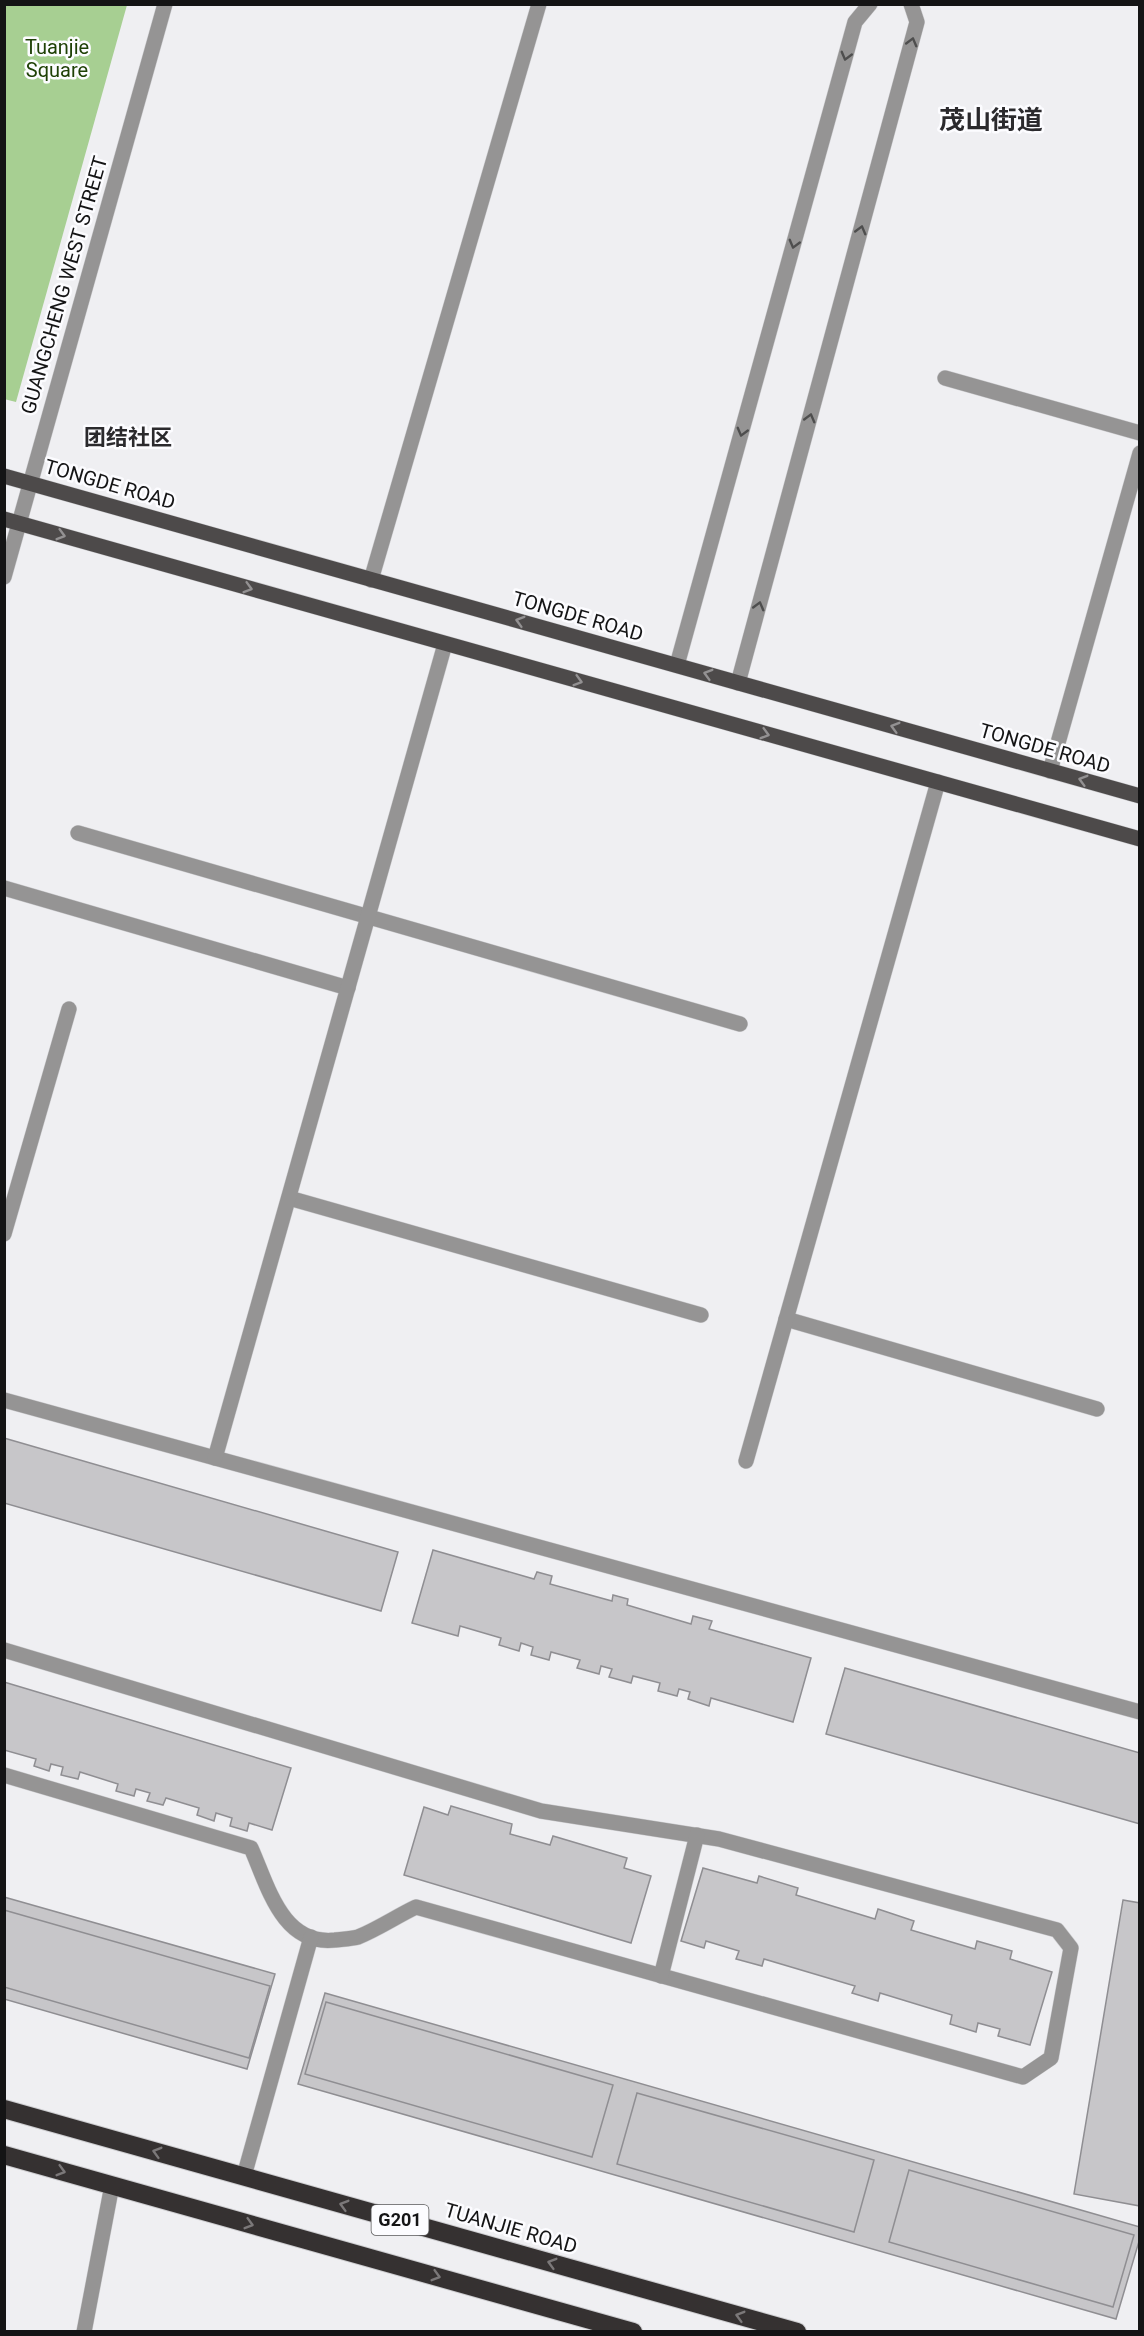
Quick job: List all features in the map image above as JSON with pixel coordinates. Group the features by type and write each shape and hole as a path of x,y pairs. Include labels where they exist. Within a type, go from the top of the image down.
{"highway":[{"name":"TUANJIE ROAD","path":"4,2109 796,2331"},
{"name":"G201","path":"4,2155 633,2331"}],"main road":[{"name":"TONGDE ROAD","path":"4,476 1140,796"},
{"path":"12,521 1140,839"}],"street":[{"name":"GUANGCHENG WEST STREET","path":"4,577 12,521 30,483 165,4"},
{"path":"371,580 539,4"},
{"path":"677,665 855,22 870,4"},
{"path":"738,683 917,22 911,4"},
{"path":"945,378 1140,433"},
{"path":"1050,771 1140,453"},
{"path":"215,1458 445,644"},
{"path":"746,1461 938,782"},
{"path":"78,833 741,1024"},
{"path":"4,888 348,988"},
{"path":"4,1234 69,1009"},
{"path":"289,1197 701,1314"},
{"path":"786,1319 1097,1409"},
{"path":"4,1400 1140,1712"},
{"path":"4,1650 541,1811 719,1839 1057,1930 1071,1948 1051,2058 1023,2077 416,1907 356,1938 322,1941 301,1934 287,1923 277,1909 251,1848 4,1775"},
{"path":"661,1976 697,1835"},
{"path":"244,2176 311,1937"},
{"path":"84,2331 112,2185"}],"green space":[{"name":"Tuanjie Square","path":"5,4 127,5 16,402 4,399"}],"building":[{"path":"4,1438 398,1552 381,1611 4,1503"},
{"path":"433,1550 534,1579 537,1572 552,1576 550,1584 612,1601 613,1595 628,1599 627,1605 691,1624 693,1616 712,1621 709,1629 811,1658 793,1722 711,1698 709,1706 688,1699 690,1692 679,1689 677,1696 658,1691 660,1683 633,1676 631,1683 609,1677 612,1669 601,1666 599,1674 577,1668 580,1660 551,1652 549,1660 531,1655 533,1647 521,1643 519,1651 499,1645 501,1638 460,1626 458,1636 412,1623"},
{"path":"845,1668 1140,1753 1140,1824 826,1734"},
{"path":"4,1682 291,1768 272,1830 249,1823 247,1831 230,1826 232,1818 216,1813 214,1821 197,1815 199,1808 166,1798 163,1805 147,1801 150,1793 136,1789 134,1796 116,1791 118,1784 80,1772 78,1779 61,1775 63,1767 51,1764 49,1771 34,1766 36,1759 4,1750"},
{"path":"451,1806 512,1824 510,1834 550,1845 553,1836 627,1858 624,1868 651,1876 631,1943 404,1875 424,1807 448,1815"},
{"path":"703,1868 757,1883 759,1876 798,1888 796,1895 875,1919 878,1909 914,1921 911,1930 975,1949 977,1941 1012,1951 1010,1959 1052,1972 1030,2045 998,2036 1000,2029 978,2023 976,2032 950,2024 952,2015 880,1993 878,2001 852,1993 855,1986 764,1959 762,1966 736,1959 739,1951 706,1941 704,1948 681,1941"},
{"path":"4,1897 275,1974 247,2069 4,1999"},
{"path":"1123,1900 1140,1903 1140,2206 1074,2194"},
{"path":"4,1910 270,1986 249,2058 4,1987"},
{"path":"325,1993 1140,2227 1140,2238 1116,2319 298,2084"},
{"path":"326,2002 613,2085 592,2157 305,2074"},
{"path":"637,2093 874,2160 854,2232 617,2164"},
{"path":"909,2170 1134,2235 1113,2307 889,2242"}],"district":[{"name":"茂山街道","path":"991,120"},
{"name":"团结社区","path":"128,437"}]}
